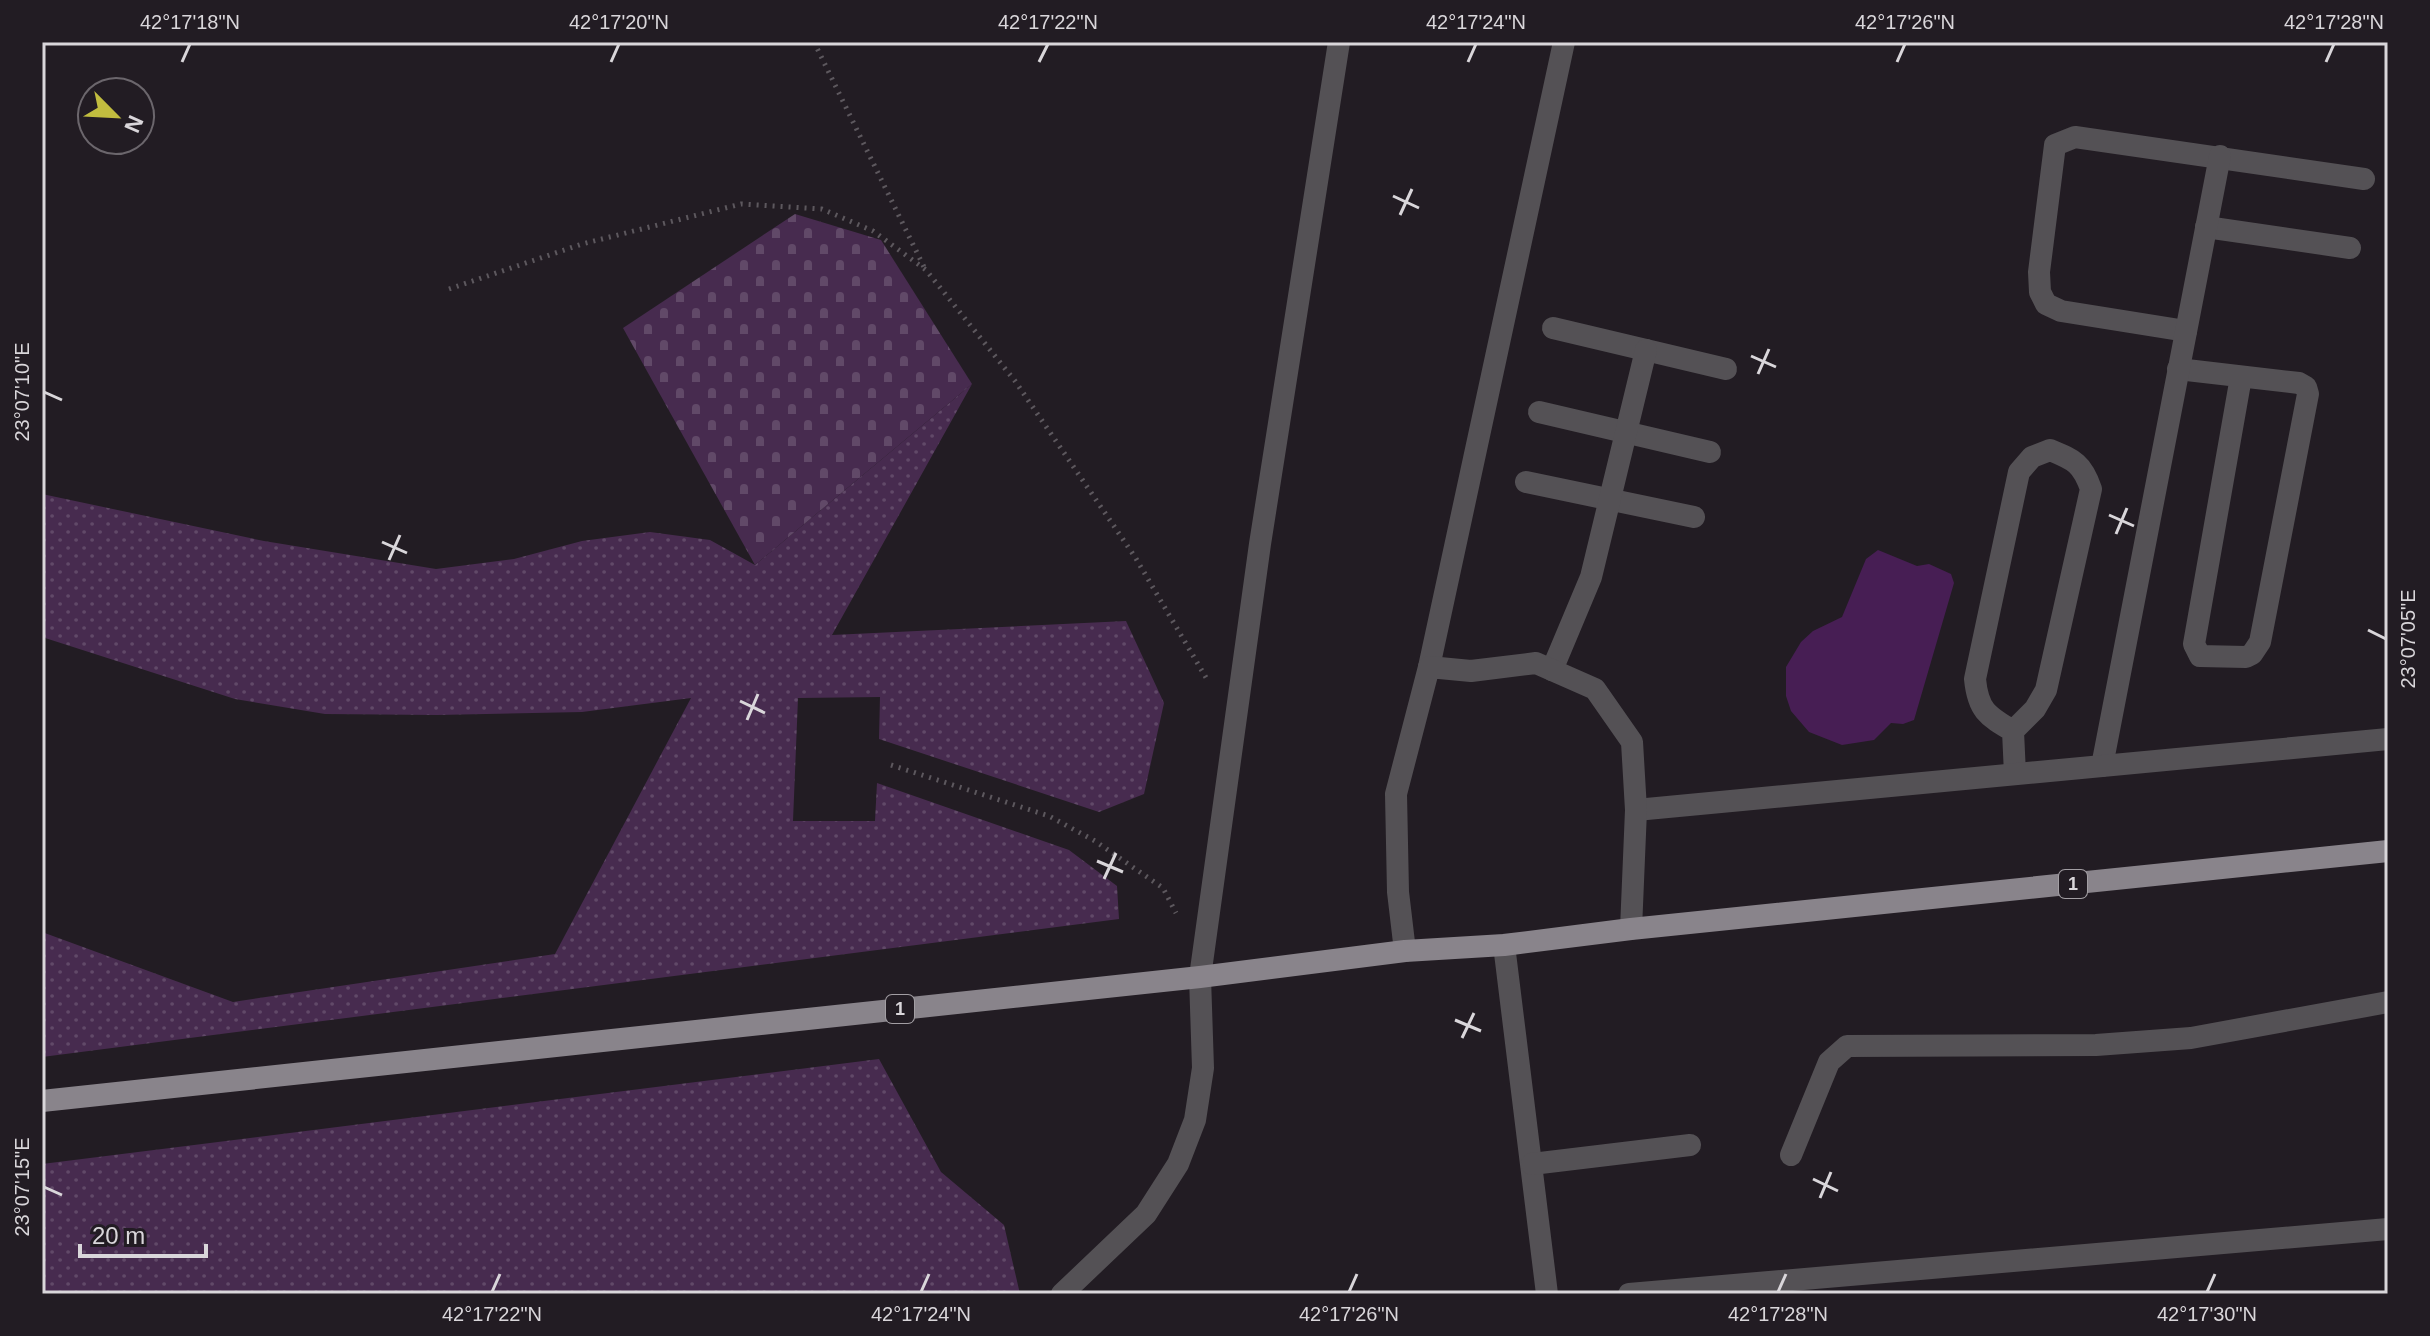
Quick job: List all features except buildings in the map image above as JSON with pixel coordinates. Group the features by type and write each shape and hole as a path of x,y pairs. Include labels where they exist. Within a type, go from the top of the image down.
{"main road":[{"name":"1","path":"42,1101 1200,977 1405,951 1504,945 1631,929 2388,851"}],"street":[{"path":"1062,1294 1146,1214 1178,1164 1195,1120 1203,1068 1200,977 1260,544 1339,42"},
{"path":"1405,951 1398,892 1396,794 1429,667 1564,42"},
{"path":"2186,331 2061,311 2046,304 2040,292 2039,272 2055,145 2075,137 2364,179"},
{"path":"2102,766 2220,156"},
{"path":"2206,227 2350,248"},
{"path":"1553,328 1726,369"},
{"path":"1552,670 1591,577 1646,350"},
{"path":"2178,369 2299,383 2306,387 2307,404 2260,642 2246,657 2200,656 2194,644 2241,377"},
{"path":"1539,412 1710,452"},
{"path":"2013,731 1988,717 1977,698 1975,679 2019,472 2032,457 2050,450 2072,459 2085,471 2091,489 2046,690 2035,709 2013,731 2015,774"},
{"path":"1526,482 1694,517"},
{"path":"1429,667 1471,671 1536,663 1595,689 1632,742 1636,810 1631,929"},
{"path":"1636,810 2388,739"},
{"path":"1504,945 1547,1294"},
{"path":"1791,1155 1829,1062 1847,1046 2096,1045 2191,1038 2388,1002"},
{"path":"1532,1164 1690,1145"},
{"path":"1629,1294 2388,1229"}],"path":[{"path":"814,42 926,270 1015,381 1135,557 1235,726"},
{"path":"449,289 582,244 741,204 822,209 873,231 926,270"},
{"path":"891,765 1049,816 1095,841 1163,888 1180,920"}],"green space":[{"path":"795,214 881,240 972,384 755,565 623,328"},
{"path":"972,384 832,635 1126,621 1164,703 1144,794 1099,812 879,739 880,697 798,698 793,821 875,821 877,783 1069,850 1117,886 1119,919 42,1057 42,932 233,1002 555,954 691,698 582,712 437,715 325,714 235,699 42,637 42,494 264,541 436,569 514,559 582,541 650,532 710,540 755,565"},
{"path":"879,1059 941,1172 1004,1225 1020,1294 42,1294 42,1164"}]}
